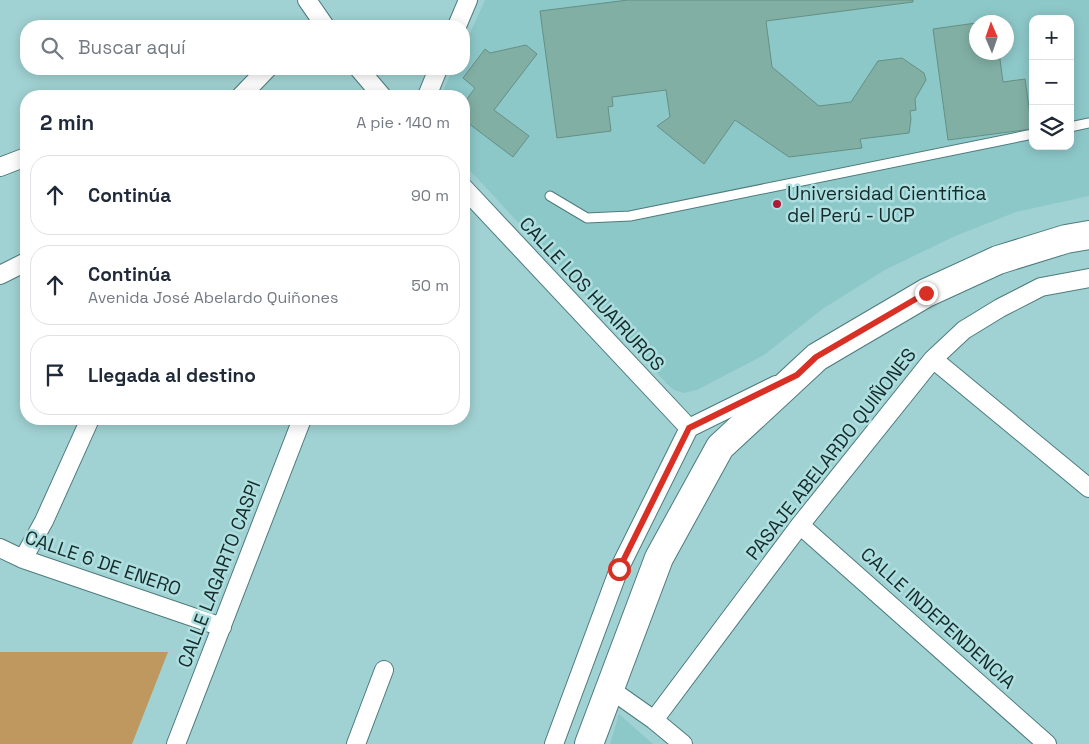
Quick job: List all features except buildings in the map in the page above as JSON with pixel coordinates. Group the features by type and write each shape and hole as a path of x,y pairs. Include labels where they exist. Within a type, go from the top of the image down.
{"main road":[{"path":"589,744 659,558 720,447 816,357 926,293 998,260 1066,239 1089,235"}],"street":[{"path":"307,0 316,20"},
{"path":"460,20 468,0"},
{"path":"246,90 261,75"},
{"path":"365,75 377,90"},
{"path":"429,90 435,75"},
{"path":"0,167 20,159"},
{"name":"CALLE LOS HUAIRUROS","path":"470,194 689,428"},
{"path":"0,275 20,265"},
{"name":"PASAJE ABELARDO QUIÑONES","path":"654,720 800,525 933,359 964,330 1000,308 1041,287 1089,278"},
{"path":"933,359 1089,488"},
{"path":"554,744 619,569 689,428 797,375"},
{"path":"23,559 44,521 87,425"},
{"name":"CALLE LAGARTO CASPI","path":"176,744 300,425"},
{"name":"CALLE INDEPENDENCIA","path":"800,525 1047,744"},
{"name":"CALLE 6 DE ENERO","path":"0,548 23,559 222,627"},
{"path":"356,744 384,670"},
{"path":"610,689 684,744"}],"lane":[{"path":"1074,126 1089,123"},
{"path":"550,196 587,218 630,216 1029,135"}],"shaded area":[{"name":"Universidad Científica del Perú - UCP","path":"485,0 1089,0 1089,196 1016,212 953,237 885,270 824,308 764,355 697,390 684,393 674,390 667,384 470,171 470,90 444,90 450,75 470,75 470,33"},
{"path":"0,652 168,652 132,744 0,744"},
{"path":"619,714 653,744 610,744"}],"place":[{"name":"Universidad Científica del Perú - UCP","path":"777,204"}],"route":[{"path":"619,569 689,428 797,375 816,357 926,293"}]}
